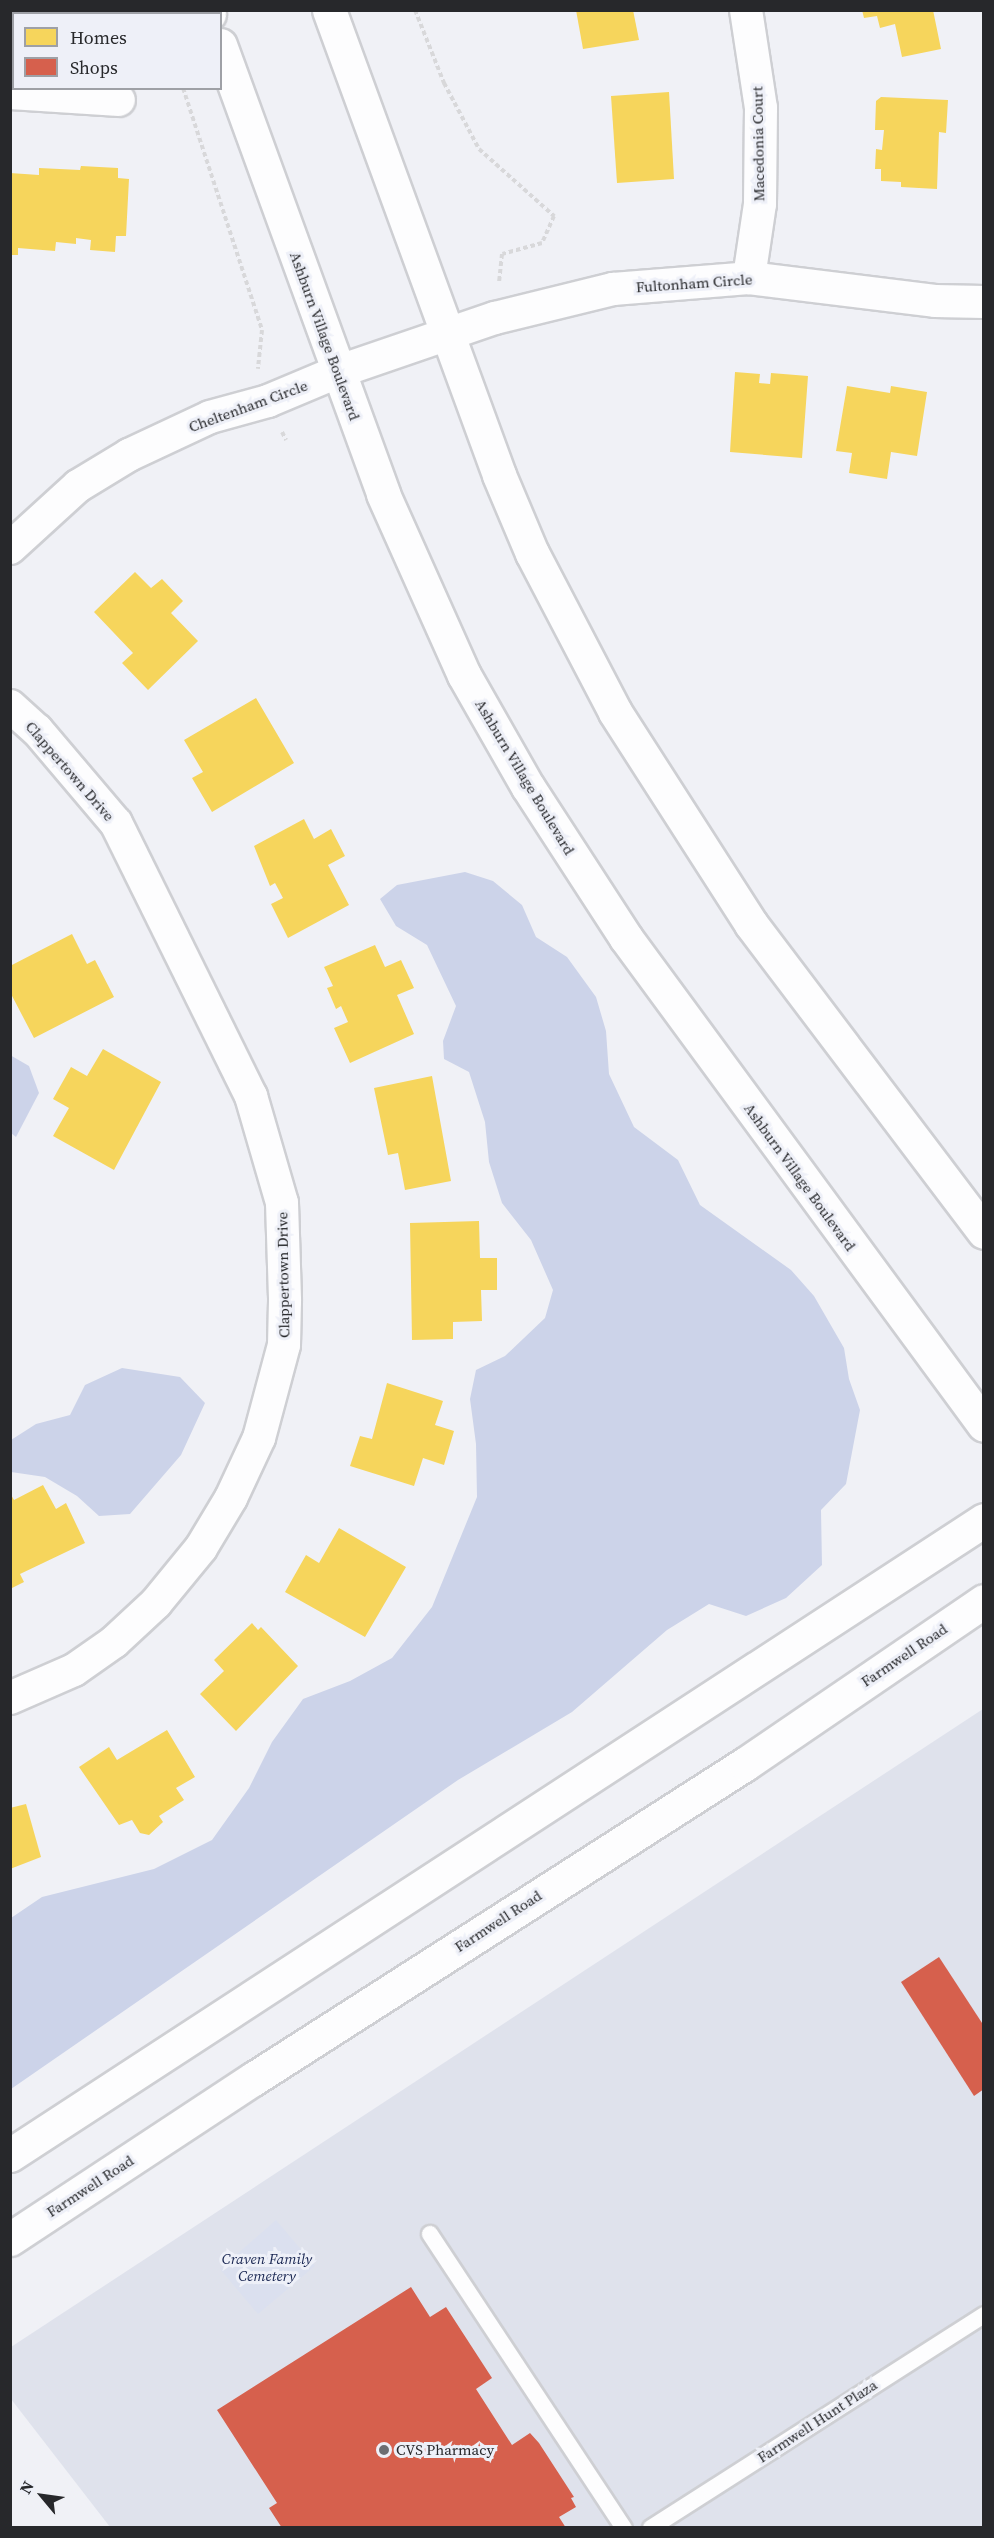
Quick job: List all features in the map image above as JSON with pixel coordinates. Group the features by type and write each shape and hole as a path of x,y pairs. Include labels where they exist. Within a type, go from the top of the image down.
{"main road":[{"path":"329,10 444,335 532,553 615,712 751,924 984,1232"},
{"name":"Ashburn Village Boulevard","path":"222,51 383,494 464,675 528,787 626,938 984,1425"},
{"path":"10,2155 984,1520"},
{"name":"Farmwell Road","path":"10,2240 253,2079 745,1764 984,1601"}],"street":[{"name":"Macedonia Court","path":"746,10 761,108 760,204 749,278"},
{"path":"10,93 119,100"},
{"name":"Fultonham Circle","path":"444,335 495,318 613,289 749,278 935,301 984,302"},
{"name":"Cheltenham Circle","path":"10,548 78,486 129,454 210,417 268,401 337,372 444,335"},
{"name":"Clappertown Drive","path":"10,706 37,730 117,823 251,1096 282,1203 285,1301 284,1344 260,1438 231,1498 201,1548 156,1603 114,1642 74,1670 10,1698"}],"lane":[{"path":"430,2234 624,2528"},
{"name":"Farmwell Hunt Plaza","path":"651,2528 984,2314"}],"path":[{"path":"415,10 444,83 480,149 554,216 542,243 502,254 495,318"},
{"path":"184,90 262,330 256,366 268,401 286,440"}],"shaded area":[{"path":"465,872 493,881 522,905 536,937 567,957 596,997 606,1031 609,1074 634,1127 678,1160 700,1205 791,1270 814,1296 844,1348 849,1379 860,1410 846,1484 821,1510 822,1565 786,1598 746,1616 709,1604 667,1630 572,1712 458,1780 11,2089 11,1918 42,1897 154,1869 212,1840 249,1788 272,1742 303,1699 350,1681 392,1658 432,1607 477,1497 476,1444 470,1399 476,1370 505,1356 545,1318 553,1290 531,1240 502,1203 489,1162 485,1122 469,1072 444,1059 443,1041 456,1006 427,945 396,926 380,899 397,885"},
{"path":"10,1055 29,1066 39,1093 16,1137 11,1133"},
{"path":"122,1368 180,1377 205,1403 181,1455 130,1514 99,1516 77,1496 45,1477 11,1472 11,1440 36,1424 70,1415 85,1385"},
{"path":"983,1709 983,2527 110,2527 11,2399 11,2347"}],"green space":[{"name":"Craven Family Cemetery","path":"276,2220 315,2266 258,2314 220,2269"}],"building: Homes":[{"path":"10,10 38,10 38,12 12,12 10,28"},
{"path":"576,10 633,10 639,40 583,49"},
{"path":"862,10 933,10 941,49 902,57 895,24 880,28 877,16 864,18"},
{"path":"669,92 674,179 617,183 611,96"},
{"path":"881,97 948,100 946,133 939,132 937,189 901,187 901,182 881,181 881,169 875,169 876,149 882,150 884,130 875,130 876,101"},
{"path":"81,166 118,168 118,178 129,179 126,236 116,236 115,252 90,250 91,240 76,238 76,244 56,242 55,251 18,248 18,255 10,255 10,173 39,175 39,168 80,170"},
{"path":"735,372 760,374 759,383 770,384 771,373 808,376 802,458 730,452"},
{"path":"847,386 890,393 891,386 927,392 917,456 891,452 887,479 849,473 852,453 836,451"},
{"path":"135,572 151,588 162,579 183,601 171,613 198,641 148,690 122,663 133,653 94,612"},
{"path":"256,698 294,763 212,812 192,778 203,772 184,740"},
{"path":"304,819 314,839 331,829 345,856 328,865 349,905 288,938 271,904 283,898 275,883 270,886 254,846"},
{"path":"72,934 87,964 95,960 114,997 34,1038 10,992 10,966"},
{"path":"375,945 385,967 401,960 414,988 397,995 414,1034 350,1063 334,1028 348,1022 341,1006 336,1009 327,988 333,986 324,967"},
{"path":"103,1049 161,1082 114,1170 53,1136 69,1108 53,1099 71,1067 87,1076"},
{"path":"432,1076 451,1181 405,1190 398,1153 388,1155 374,1088"},
{"path":"479,1221 480,1258 497,1258 497,1290 481,1290 482,1321 453,1322 453,1339 412,1340 410,1223"},
{"path":"387,1383 443,1401 435,1425 454,1431 444,1465 423,1458 414,1486 350,1466 360,1436 372,1439"},
{"path":"43,1485 56,1509 66,1503 85,1543 20,1574 24,1582 10,1589 10,1493 14,1500"},
{"path":"339,1528 406,1567 365,1637 285,1592 306,1555 319,1563"},
{"path":"252,1623 258,1630 261,1627 298,1666 236,1731 200,1694 224,1671 214,1660"},
{"path":"167,1730 195,1777 176,1788 184,1800 159,1816 163,1822 149,1835 140,1833 132,1820 119,1825 79,1767 109,1747 117,1760"},
{"path":"26,1804 41,1857 10,1869 10,1808"}],"building: Shops":[{"path":"939,1957 984,2026 984,2089 974,2096 901,1982"},
{"path":"411,2287 430,2317 446,2307 492,2378 476,2389 512,2445 530,2433 574,2497 571,2498 576,2507 559,2517 566,2528 282,2528 269,2508 277,2503 217,2410"}],"place":[{"name":"CVS Pharmacy","path":"384,2450"}]}
